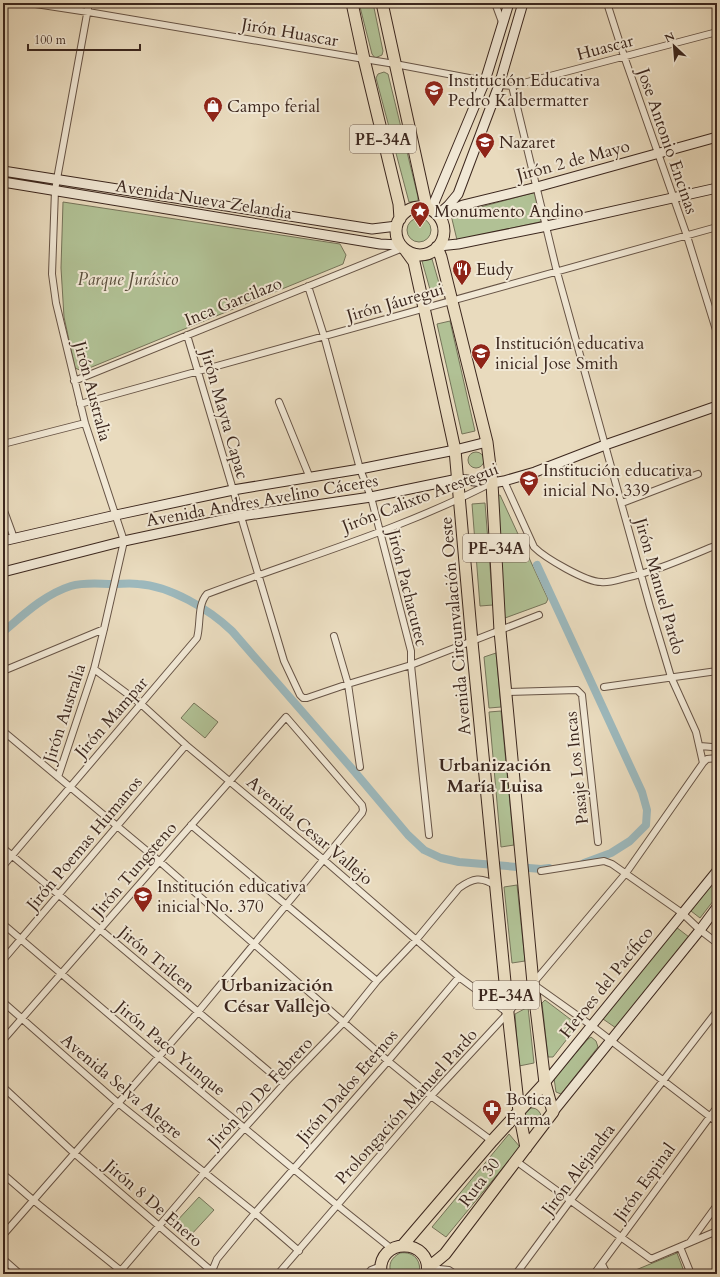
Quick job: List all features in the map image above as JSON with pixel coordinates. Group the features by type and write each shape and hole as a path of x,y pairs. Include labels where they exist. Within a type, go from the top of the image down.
{"highway":[{"name":"PE-34A","path":"352,3 399,204 398,222"},
{"name":"PE-34A","path":"382,3 433,212"},
{"path":"420,207 433,212 441,221 444,231 438,246 431,252 421,255 411,253 403,248 397,238 398,222 405,213 420,207"},
{"name":"PE-34A","path":"438,246 442,257 487,442 492,483 500,630 533,983 545,1084 553,1112"},
{"name":"Avenida Circunvalación Oeste","path":"403,248 414,262 456,450 472,642 508,1013 518,1112 526,1148"},
{"name":"Heroes del Pacífico","path":"518,1112 545,1084"},
{"name":"Ruta 30","path":"381,1272 384,1256 398,1247 518,1112"},
{"name":"Ruta 30","path":"427,1271 445,1254 553,1112"},
{"path":"398,1247 408,1246 419,1250 426,1259 427,1271"}],"street":[{"name":"Jirón Huascar","path":"29,3 396,64 499,85"},
{"name":"Jirón Australia","path":"58,777 94,669 124,541 85,423 56,303 52,274 56,180 89,3"},
{"path":"495,3 502,22"},
{"path":"433,212 485,81 509,3"},
{"path":"433,212 448,206 458,194 499,85 523,3"},
{"name":"Jose Antonio Encinas","path":"607,3 687,236 717,334"},
{"name":"Huascar","path":"499,85 512,86 717,32"},
{"name":"Jirón Manuel Pardo","path":"512,86 557,272 650,607 672,677"},
{"name":"Jirón 2 de Mayo","path":"433,212 537,187 717,137"},
{"name":"Avenida Nueva Zelandia","path":"3,171 372,229 398,222"},
{"name":"Avenida Nueva Zelandia","path":"3,182 403,248"},
{"path":"438,246 458,244 547,226 717,188"},
{"path":"148,206 149,194"},
{"name":"Jirón Jáuregui","path":"80,404 717,227"},
{"name":"Inca Garcilazo","path":"74,381 403,248"},
{"name":"Jirón Pachacutec","path":"308,286 324,336 360,469 371,497 411,651 411,665 428,835"},
{"name":"Jirón Mayta Capac","path":"187,335 284,661 302,698 307,698 348,684"},
{"path":"279,402 310,478"},
{"name":"Jirón Calixto Arestegui","path":"204,598 207,594 258,574 379,532 460,499 492,483 535,472 717,406"},
{"path":"3,444 85,423"},
{"name":"Avenida Andres Avelino Cáceres","path":"3,542 14,538 233,490 360,469 456,450 487,442"},
{"path":"622,503 698,474"},
{"name":"Avenida Andres Avelino Cáceres","path":"3,572 124,541 241,516 371,497 458,479 492,483"},
{"path":"504,481 534,547 570,571 600,582 612,581 642,574 717,545"},
{"path":"3,508 14,538"},
{"name":"Jirón Mampar","path":"3,866 197,638 200,626 199,618 204,598"},
{"path":"348,684 411,665 539,615"},
{"path":"3,671 104,630"},
{"path":"334,636 348,684 360,767"},
{"name":"Avenida Cesar Vallejo","path":"94,669 141,704 186,745 230,780 459,977 508,1013"},
{"path":"604,687 717,671"},
{"path":"672,677 694,725 703,763"},
{"name":"Pasaje Los Incas","path":"506,692 577,690 582,695 598,842"},
{"name":"Jirón Tungsteno","path":"3,1040 286,717 362,805 362,813 324,860"},
{"path":"3,731 159,861 388,1061 492,1142"},
{"name":"Jirón Poemas Humanos","path":"3,960 186,745"},
{"path":"700,746 717,749"},
{"path":"703,763 707,759 717,758"},
{"name":"Prolongación Manuel Pardo","path":"278,1274 431,1096 508,1013 626,873 703,763"},
{"path":"191,825 377,981"},
{"name":"Jirón Trilcen","path":"3,848 284,1084"},
{"path":"3,1235 198,1012 324,860"},
{"path":"541,870 604,861 626,873 682,914 717,943"},
{"name":"Heroes del Pacífico","path":"545,1084 717,871"},
{"name":"Jirón 20 De Febrero","path":"121,1273 159,1225 205,1172 284,1084 344,1022 377,981 416,940 459,888 466,883 482,878 495,882"},
{"path":"553,1112 717,907"},
{"name":"Jirón Paco Yunque","path":"3,924 60,974 337,1205 398,1247"},
{"name":"Jirón Dados Eternos","path":"213,1273 217,1259 255,1213 388,1061 459,977"},
{"path":"533,983 592,1026 717,1122"},
{"name":"Avenida Selva Alegre","path":"3,1002 118,1103 205,1172 299,1251"},
{"name":"Jirón Alejandra","path":"516,1274 570,1200 717,1011"},
{"name":"Jirón 8 De Enero","path":"3,1087 74,1153 213,1273"},
{"name":"Jirón Espinal","path":"594,1274 717,1106"},
{"path":"516,1161 650,1259 717,1231"},
{"path":"3,1174 121,1273"},
{"path":"690,1242 717,1205"},
{"path":"680,1247 691,1274"},
{"path":"3,1259 20,1274"},
{"path":"602,1264 606,1274"},
{"path":"367,1274 371,1270 381,1272"},
{"path":"427,1271 449,1270 455,1274"}],"green space":[{"path":"359,3 373,3 383,51 382,55 375,58 372,54"},
{"path":"384,72 388,74 418,201 409,202 376,78 378,74"},
{"path":"536,192 544,221 457,240 451,215"},
{"name":"Parque Jurásico","path":"63,202 340,244 346,255 343,264 82,371 75,368 64,317 61,268"},
{"path":"419,218 424,219 430,225 430,235 424,241 419,242 414,241 408,235 407,230 408,225 414,219"},
{"path":"432,259 441,290 431,293 422,261"},
{"path":"450,321 475,431 462,434 437,324"},
{"path":"476,452 482,454 484,460 482,466 476,468 470,466 468,460 470,454"},
{"path":"500,495 548,599 546,603 505,618 503,615 497,496"},
{"path":"485,503 493,605 480,606 472,504"},
{"path":"496,653 501,707 489,708 484,657"},
{"path":"194,703 218,722 205,738 181,718"},
{"path":"501,711 514,845 501,847 489,712"},
{"path":"717,878 717,896 700,918 691,911"},
{"path":"517,885 525,961 512,963 504,887"},
{"path":"676,927 689,937 616,1028 603,1019"},
{"path":"545,1000 578,1025 553,1057 548,1057 542,1003"},
{"path":"528,1007 534,1063 519,1066 515,1014"},
{"path":"591,1037 596,1041 598,1047 561,1094 556,1092 554,1078"},
{"path":"532,1108 538,1111 541,1117 538,1123 532,1126 526,1123 523,1117 526,1111"},
{"path":"509,1134 520,1147 446,1237 432,1227"},
{"path":"199,1197 214,1210 190,1236 175,1223"},
{"path":"400,1253 413,1255 416,1258 420,1269 419,1274 391,1274 390,1264 394,1257"},
{"path":"677,1253 685,1274 626,1274"}],"waterway":[{"path":"537,565 642,792 647,810 646,825 630,841 611,853 584,863"},
{"path":"3,632 26,612 43,600 52,594 71,586 82,584 135,584 163,589 176,594 201,607 232,631 408,835 424,850 441,858 459,862 541,869 549,868"}],"place":[{"name":"Institución Educativa Pedro Kalbermatter","path":"434,107"},
{"name":"Campo ferial","path":"213,123"},
{"name":"Nazaret","path":"485,159"},
{"name":"Monumento Andino","path":"420,228"},
{"name":"Eudy","path":"462,286"},
{"name":"Institución educativa inicial Jose Smith","path":"481,370"},
{"name":"Institución educativa inicial No. 339","path":"529,497"},
{"name":"Institución educativa inicial No. 370","path":"143,913"},
{"name":"Botica Farma","path":"492,1126"}],"district":[{"name":"Urbanización María Luisa","path":"495,775"},
{"name":"Urbanización César Vallejo","path":"277,995"}]}
